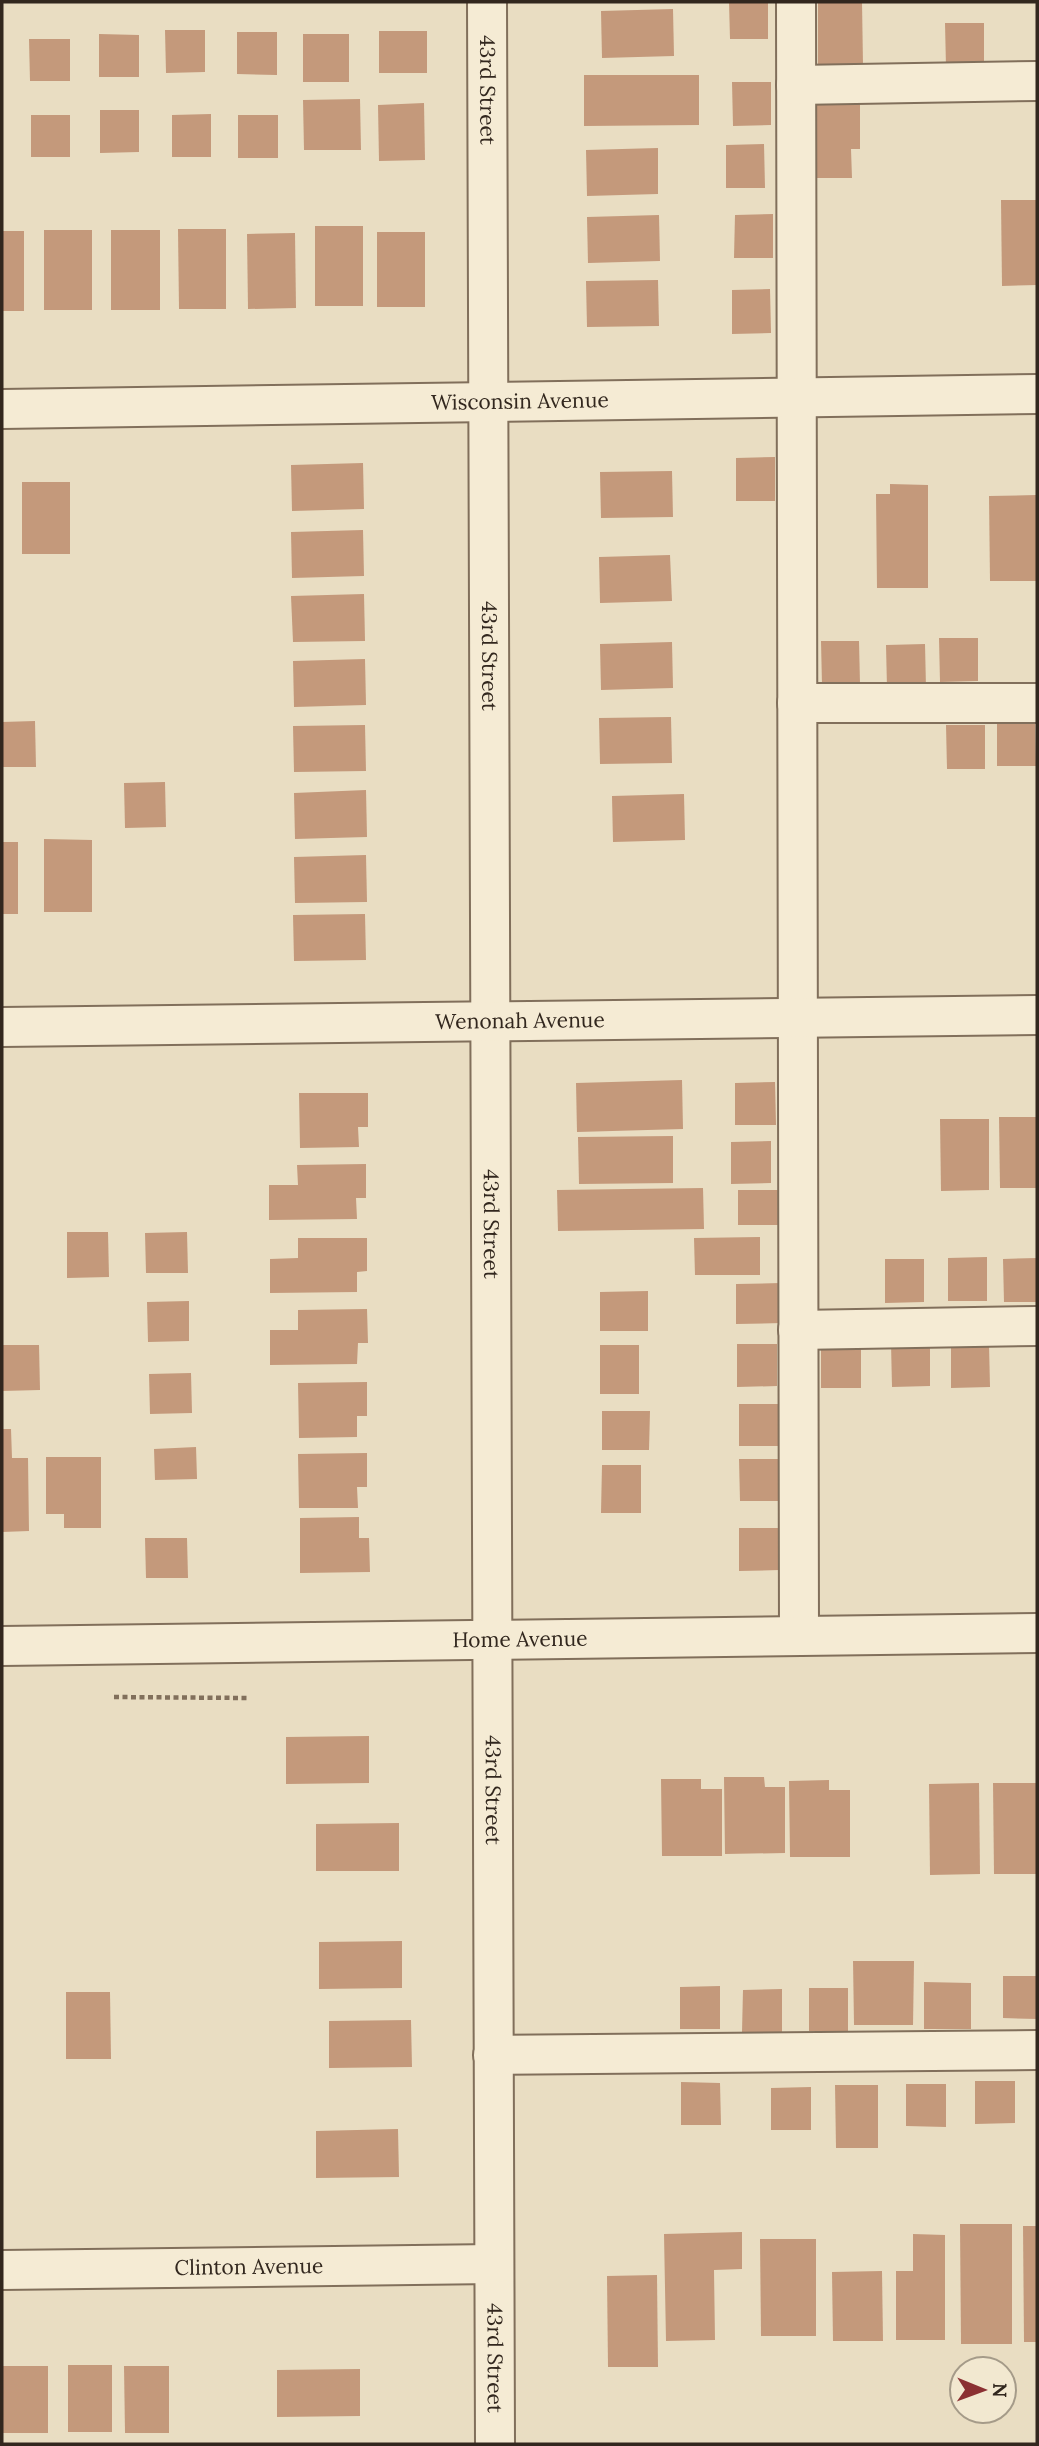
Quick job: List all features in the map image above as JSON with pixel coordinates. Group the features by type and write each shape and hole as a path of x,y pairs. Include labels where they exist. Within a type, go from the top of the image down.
{"street":[{"name":"43rd Street","path":"486,2 495,2444"},
{"path":"796,2 799,1636"},
{"path":"796,85 1037,80"},
{"name":"Wisconsin Avenue","path":"2,409 1037,394"},
{"path":"797,703 1037,703"},
{"name":"Wenonah Avenue","path":"2,1027 1037,1015"},
{"path":"798,1330 1037,1326"},
{"name":"Home Avenue","path":"2,1646 1037,1633"},
{"path":"494,2055 1037,2050"},
{"name":"Clinton Avenue","path":"2,2270 494,2264"}],"path":[{"path":"114,1697 248,1698"}],"building":[{"path":"729,2 768,2 768,39 730,39"},
{"path":"818,2 862,2 863,65 818,65"},
{"path":"673,9 674,56 602,58 601,11"},
{"path":"945,23 984,23 984,67 946,67"},
{"path":"165,30 205,30 205,72 166,73"},
{"path":"379,31 427,31 427,73 379,73"},
{"path":"237,32 277,32 277,75 237,74"},
{"path":"99,34 139,35 139,77 99,77"},
{"path":"303,34 349,34 349,82 303,82"},
{"path":"29,39 70,39 70,81 30,81"},
{"path":"584,75 699,75 699,125 584,126"},
{"path":"732,82 771,82 771,125 733,126"},
{"path":"360,99 361,150 304,150 303,100"},
{"path":"812,101 860,101 860,149 851,149 852,178 812,178"},
{"path":"424,103 425,160 379,161 378,105"},
{"path":"100,110 139,110 139,152 100,153"},
{"path":"211,114 211,157 172,157 172,115"},
{"path":"31,115 70,115 70,157 31,157"},
{"path":"238,115 278,115 278,158 238,158"},
{"path":"764,144 765,188 726,188 726,145"},
{"path":"658,148 658,194 587,196 586,150"},
{"path":"1001,200 1037,200 1037,285 1002,286"},
{"path":"773,214 773,258 734,258 735,215"},
{"path":"659,215 660,261 588,263 587,217"},
{"path":"315,226 363,226 363,306 315,306"},
{"path":"178,229 226,229 226,309 179,309"},
{"path":"44,230 92,230 92,310 44,310"},
{"path":"111,230 160,230 160,310 111,310"},
{"path":"2,231 24,231 24,311 2,311"},
{"path":"377,232 425,232 425,307 377,307"},
{"path":"295,233 296,308 248,309 247,234"},
{"path":"658,280 659,326 587,327 586,281"},
{"path":"770,289 771,333 732,334 732,290"},
{"path":"775,457 775,501 736,501 736,458"},
{"path":"363,463 364,509 292,511 291,465"},
{"path":"672,471 673,517 601,518 600,472"},
{"path":"22,482 70,482 70,554 22,554"},
{"path":"890,484 928,485 928,588 877,588 876,494 890,494"},
{"path":"1036,495 1036,581 990,581 989,496"},
{"path":"363,530 364,576 292,578 291,532"},
{"path":"670,555 672,601 600,603 599,557"},
{"path":"364,594 365,641 293,642 291,596"},
{"path":"939,638 978,638 978,681 940,682"},
{"path":"821,641 859,641 860,684 822,685"},
{"path":"672,642 673,688 601,690 600,644"},
{"path":"925,644 926,688 887,688 886,645"},
{"path":"365,659 366,705 294,707 293,661"},
{"path":"671,717 672,763 600,764 599,718"},
{"path":"35,721 36,767 2,767 2,722"},
{"path":"1035,722 1036,766 997,766 997,723"},
{"path":"365,725 366,771 294,772 293,726"},
{"path":"946,725 985,725 985,769 947,769"},
{"path":"165,782 166,827 125,828 124,783"},
{"path":"366,790 367,837 295,839 294,793"},
{"path":"684,794 685,840 613,842 612,796"},
{"path":"44,839 92,840 92,912 44,912"},
{"path":"2,842 18,842 18,914 2,914"},
{"path":"366,855 367,902 295,903 294,857"},
{"path":"365,914 366,960 294,961 293,915"},
{"path":"682,1080 683,1129 577,1132 576,1083"},
{"path":"775,1082 776,1125 735,1125 735,1083"},
{"path":"299,1093 368,1093 368,1127 358,1127 359,1147 300,1148"},
{"path":"999,1117 1037,1117 1037,1188 1000,1188"},
{"path":"940,1119 989,1119 989,1190 941,1191"},
{"path":"673,1136 673,1183 579,1184 578,1137"},
{"path":"771,1141 771,1183 731,1184 731,1142"},
{"path":"366,1164 366,1198 356,1198 357,1219 269,1220 269,1185 298,1185 297,1165"},
{"path":"703,1188 704,1229 558,1231 557,1190"},
{"path":"738,1190 778,1190 778,1225 738,1225"},
{"path":"67,1232 108,1232 109,1277 67,1278"},
{"path":"187,1232 188,1273 146,1273 145,1233"},
{"path":"760,1237 760,1275 695,1275 694,1238"},
{"path":"298,1238 367,1238 367,1271 357,1272 357,1292 270,1293 270,1259 298,1258"},
{"path":"987,1257 987,1301 948,1301 948,1258"},
{"path":"1037,1258 1037,1302 1004,1302 1003,1259"},
{"path":"885,1259 924,1259 924,1302 885,1303"},
{"path":"781,1283 782,1323 736,1324 736,1284"},
{"path":"648,1291 648,1331 600,1331 600,1292"},
{"path":"189,1301 189,1341 148,1342 147,1302"},
{"path":"367,1309 368,1343 358,1343 357,1364 270,1365 270,1330 298,1330 298,1310"},
{"path":"891,1343 930,1343 930,1386 892,1387"},
{"path":"737,1344 777,1344 777,1386 737,1387"},
{"path":"951,1344 989,1344 990,1387 951,1388"},
{"path":"2,1345 39,1345 40,1390 2,1391"},
{"path":"600,1345 639,1345 639,1394 600,1394"},
{"path":"821,1346 861,1346 861,1388 821,1388"},
{"path":"191,1373 192,1413 150,1414 149,1374"},
{"path":"367,1382 367,1416 357,1416 357,1437 299,1438 298,1383"},
{"path":"739,1404 779,1404 778,1446 739,1446"},
{"path":"602,1411 650,1411 649,1450 602,1450"},
{"path":"2,1429 11,1429 12,1458 28,1458 29,1531 2,1532"},
{"path":"196,1447 197,1479 155,1480 154,1449"},
{"path":"367,1453 367,1487 357,1487 358,1508 299,1508 298,1454"},
{"path":"46,1457 101,1457 101,1528 64,1528 64,1514 46,1514"},
{"path":"739,1459 779,1459 780,1501 740,1501"},
{"path":"602,1465 641,1465 641,1513 601,1513"},
{"path":"359,1517 359,1538 369,1538 370,1572 300,1573 300,1518"},
{"path":"739,1528 779,1528 779,1570 739,1571"},
{"path":"145,1538 187,1538 188,1578 146,1578"},
{"path":"369,1736 369,1783 286,1784 286,1737"},
{"path":"724,1777 764,1777 765,1787 785,1787 785,1853 725,1854"},
{"path":"661,1779 701,1779 701,1789 722,1789 722,1856 662,1856"},
{"path":"829,1780 829,1790 850,1790 850,1857 790,1857 789,1781"},
{"path":"979,1783 980,1874 930,1875 929,1784"},
{"path":"993,1783 1037,1783 1037,1874 994,1874"},
{"path":"399,1823 399,1871 316,1871 316,1824"},
{"path":"402,1941 402,1988 319,1989 319,1942"},
{"path":"853,1961 914,1961 913,2025 854,2025"},
{"path":"1003,1976 1037,1976 1037,2019 1003,2018"},
{"path":"924,1982 971,1983 971,2029 924,2029"},
{"path":"720,1986 720,2029 680,2029 680,1987"},
{"path":"809,1988 848,1988 848,2031 809,2031"},
{"path":"782,1989 782,2032 742,2032 743,1990"},
{"path":"66,1992 110,1992 111,2059 66,2059"},
{"path":"411,2020 412,2067 329,2068 329,2021"},
{"path":"975,2081 1015,2081 1015,2123 975,2124"},
{"path":"681,2082 720,2083 721,2125 681,2125"},
{"path":"906,2084 946,2084 946,2127 906,2126"},
{"path":"835,2085 878,2085 878,2148 836,2148"},
{"path":"811,2087 811,2130 771,2130 771,2088"},
{"path":"398,2129 399,2177 316,2178 316,2131"},
{"path":"960,2224 1012,2224 1012,2344 961,2344"},
{"path":"1023,2226 1037,2226 1037,2342 1024,2342"},
{"path":"742,2232 742,2269 714,2270 715,2340 666,2341 664,2234"},
{"path":"913,2234 945,2235 945,2340 896,2340 896,2271 913,2271"},
{"path":"760,2239 816,2239 816,2336 761,2336"},
{"path":"882,2271 883,2341 833,2341 832,2272"},
{"path":"657,2275 658,2367 608,2367 607,2276"},
{"path":"68,2365 112,2365 112,2432 68,2432"},
{"path":"3,2366 48,2366 48,2433 3,2433"},
{"path":"124,2366 169,2366 169,2433 125,2433"},
{"path":"360,2369 360,2416 277,2417 277,2370"}]}
